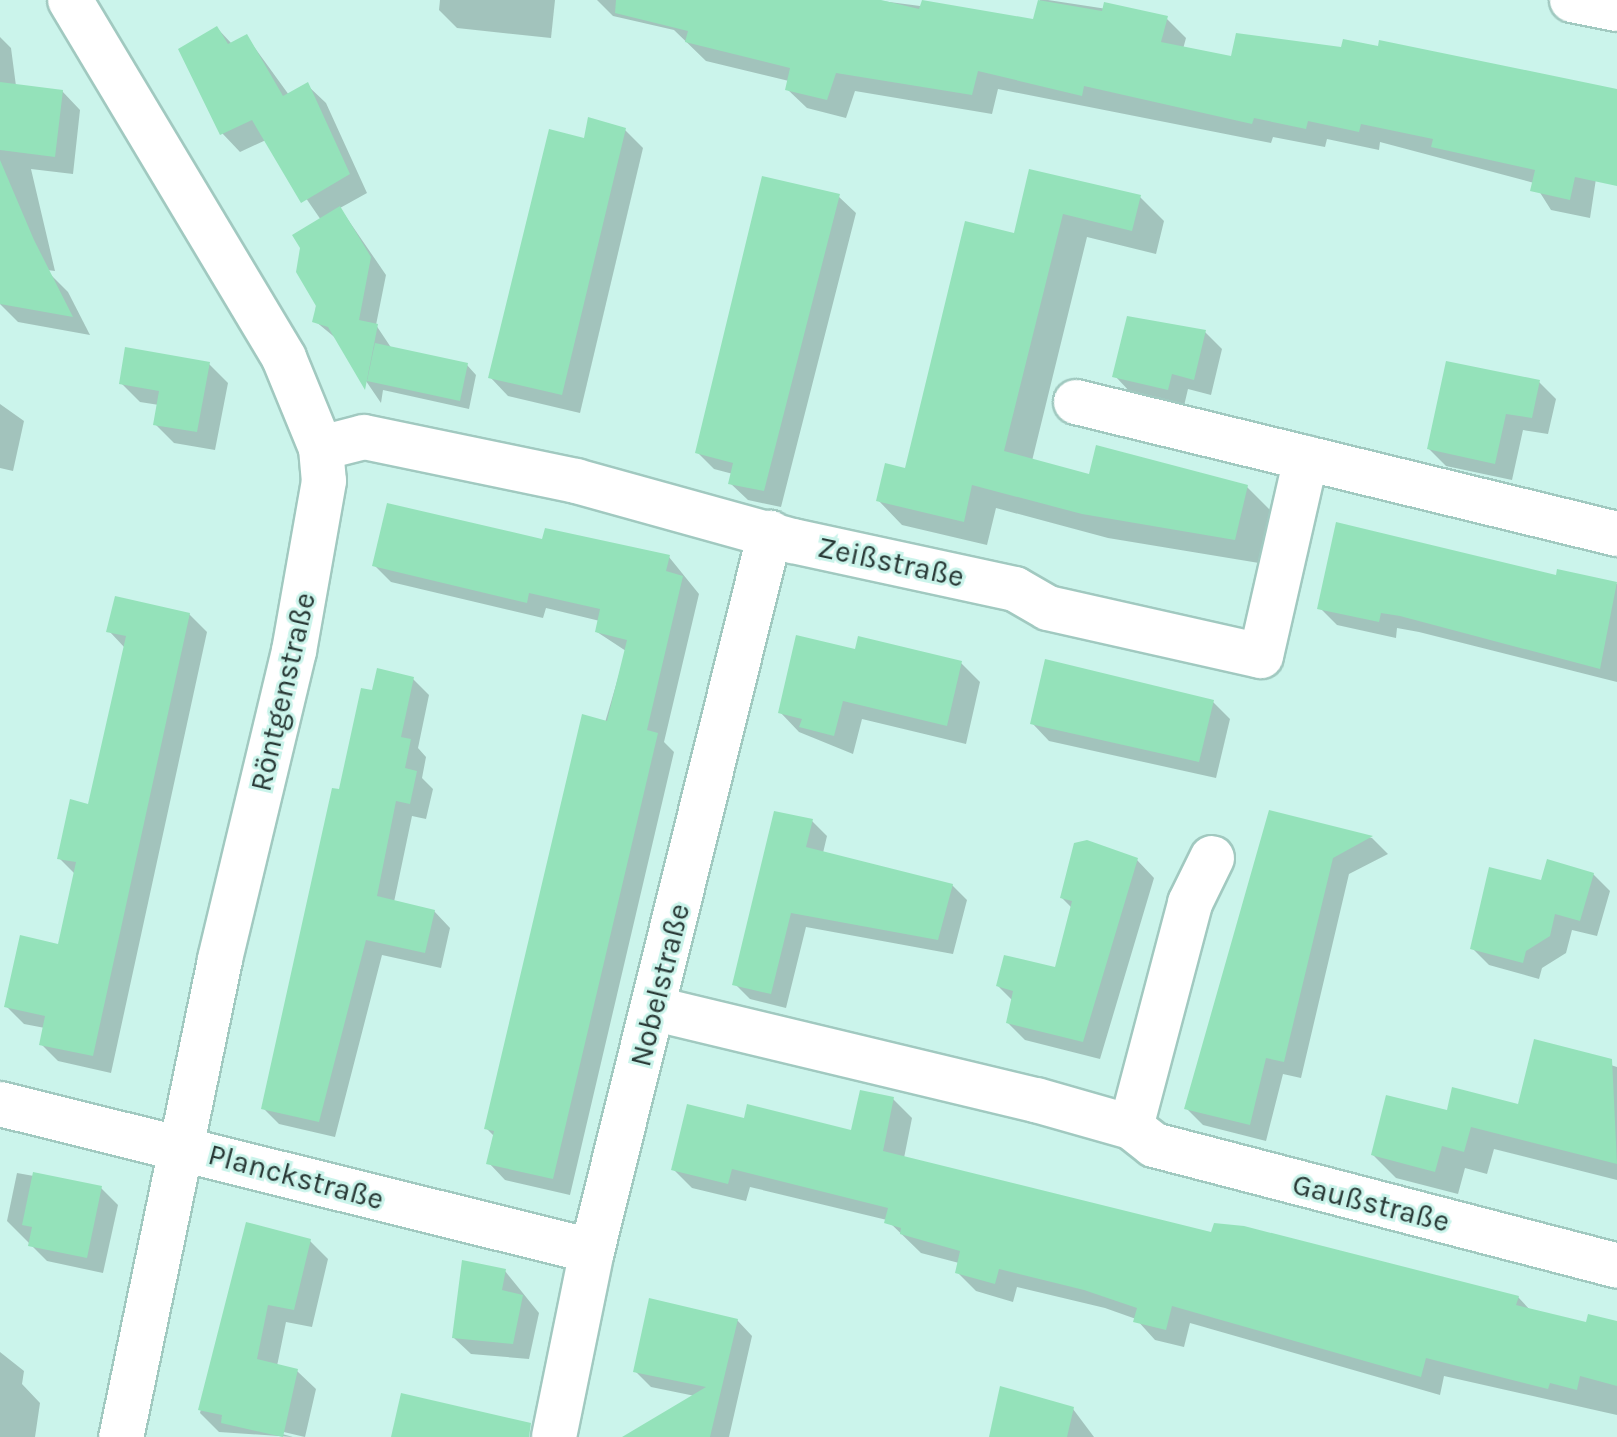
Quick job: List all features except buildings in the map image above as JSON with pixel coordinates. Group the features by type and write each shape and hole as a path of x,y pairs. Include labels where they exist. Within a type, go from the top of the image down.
{"street":[{"name":"Röntgenstraße","path":"70,0 239,276 284,358 321,448 310,571 121,1437"},
{"path":"1572,0 1617,9"},
{"path":"1076,402 1617,534"},
{"name":"Zeißstraße","path":"321,448 364,437 576,481 1261,656 1306,458"},
{"name":"Nobelstraße","path":"554,1437 592,1251 656,1009 770,533"},
{"path":"1131,1127 1190,903 1212,858"},
{"name":"Gaußstraße","path":"656,1009 1131,1127 1154,1145 1617,1266"},
{"name":"Planckstraße","path":"0,1104 183,1146 592,1251"}]}
